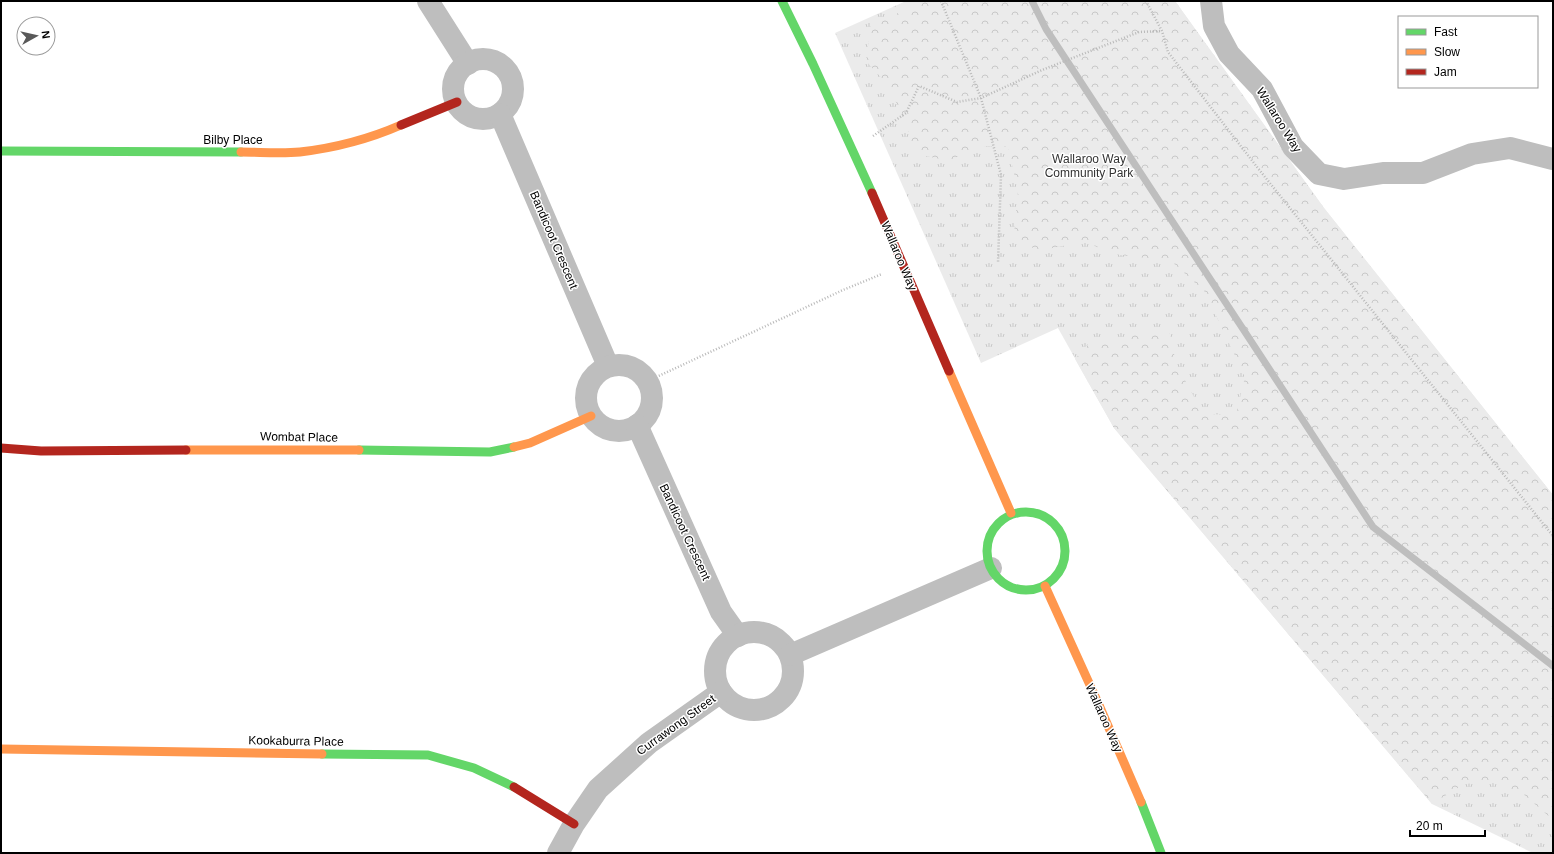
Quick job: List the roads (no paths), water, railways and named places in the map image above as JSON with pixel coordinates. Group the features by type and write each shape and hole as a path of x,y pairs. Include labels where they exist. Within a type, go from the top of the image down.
{"street":[{"path":"428,1 468,64"},
{"name":"Wallaroo Way","path":"782,1 853,150 1011,513"},
{"name":"Wallaroo Way","path":"1211,1 1214,26 1229,54 1262,89 1294,147 1319,174 1344,179 1383,173 1423,174 1472,154 1510,148 1553,159"},
{"path":"487,59 497,62 505,69 511,78 513,87 512,98 507,107 500,114 491,118 480,119 471,116 462,110 456,102 454,85 461,69 477,60 487,59"},
{"name":"Bilby Place","path":"1,151 298,152 331,147 385,132 456,102"},
{"name":"Bandicoot Crescent","path":"500,114 608,366"},
{"path":"619,364 631,367 640,372 648,381 652,392 652,403 648,414 632,429 620,432 609,430 599,424 591,416 587,407 586,397 592,378 599,371 608,366 619,364"},
{"name":"Wombat Place","path":"1,448 41,451 265,449 490,452 530,443 591,416"},
{"name":"Bandicoot Crescent","path":"637,425 721,612 738,636"},
{"path":"1024,511 1036,512 1047,517 1057,525 1063,536 1065,548 1064,560 1059,572 1044,586 1030,590 1019,590 1008,586 999,580 991,568 988,558 987,544 992,531 1000,521 1011,513 1024,511"},
{"path":"790,655 991,568"},
{"name":"Wallaroo Way","path":"1044,586 1099,705 1151,826 1161,853"},
{"path":"750,632 762,633 774,637 783,645 790,655 793,668 792,681 787,693 772,706 754,711 741,708 730,702 721,692 716,680 716,666 720,654 728,643 738,636 750,632"},
{"name":"Currawong Street","path":"558,853 574,824 598,788 649,743 721,692"},
{"name":"Kookaburra Place","path":"1,749 428,755 474,768 515,788 574,824"}],"waterway":[{"path":"1032,1 1046,29 1373,527 1553,666"}],"park label":[{"name":"Wallaroo Way Community Park","path":"1089,166"}]}
